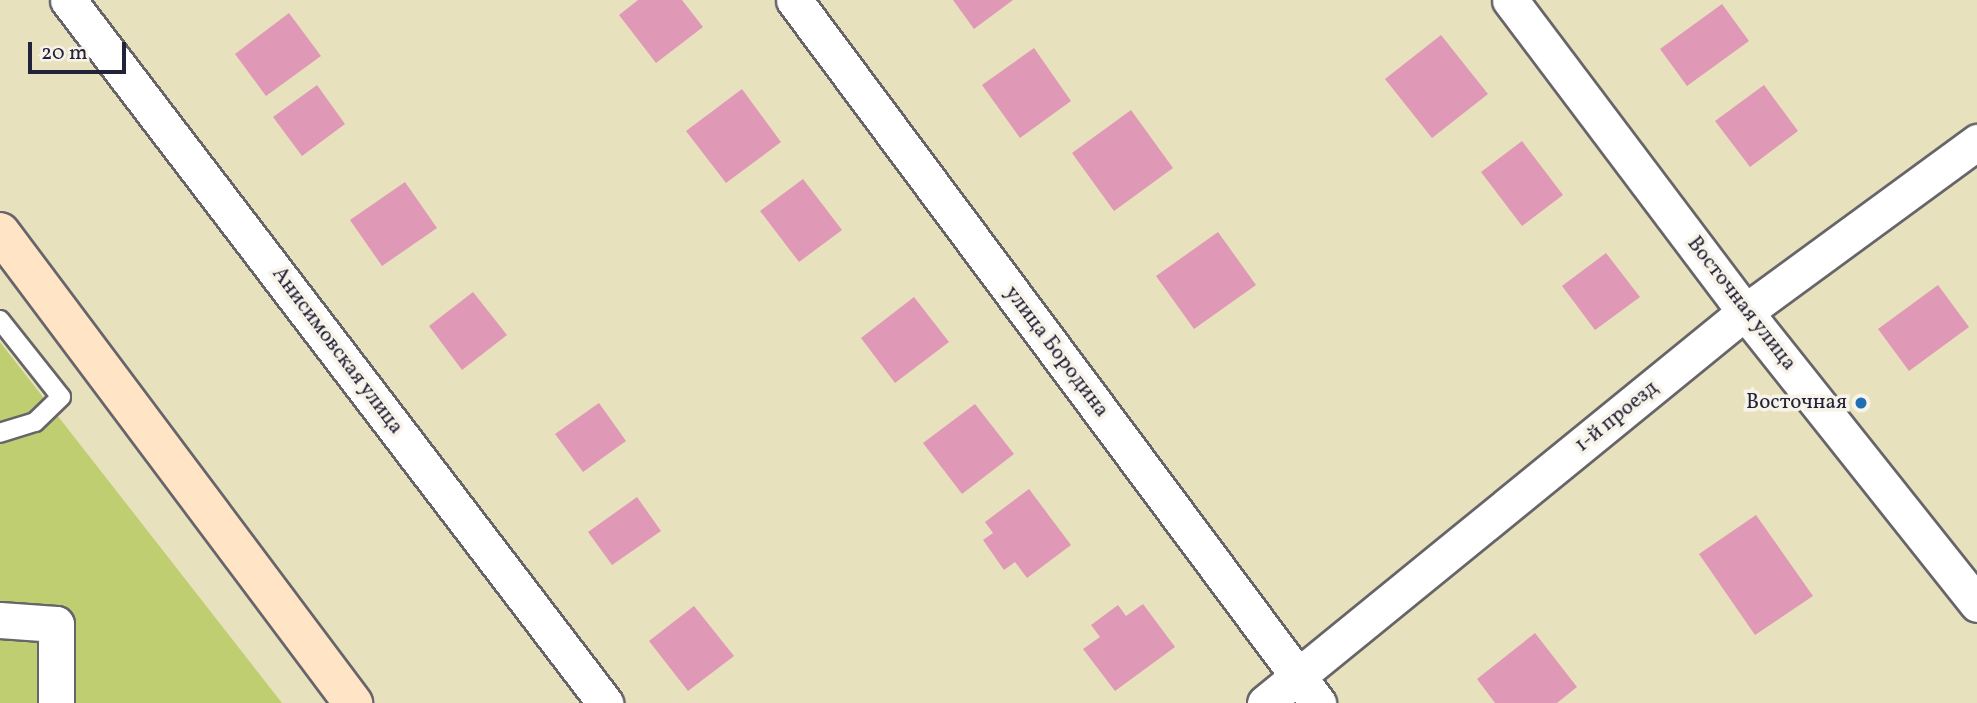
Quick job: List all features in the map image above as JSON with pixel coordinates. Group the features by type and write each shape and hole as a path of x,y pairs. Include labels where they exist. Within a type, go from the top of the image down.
{"street":[{"name":"Анисимовская улица","path":"68,0 605,703"},
{"name":"улица Бородина","path":"794,0 1308,690"},
{"name":"Восточная улица","path":"1510,0 1745,312 1977,604"},
{"name":"1-й проезд","path":"1265,703 1308,690 1745,312 1977,142"},
{"path":"0,232 353,703"},
{"path":"0,620 56,624 56,703"}],"lane":[{"path":"0,320 61,397 35,422 0,433"}],"green space":[{"path":"0,342 282,703 0,703"}],"building":[{"path":"638,0 682,0 703,27 656,63 619,15"},
{"path":"953,0 1013,0 974,29"},
{"path":"1722,4 1749,41 1687,86 1660,49"},
{"path":"289,13 321,56 266,96 235,54"},
{"path":"1441,35 1488,94 1432,138 1385,79"},
{"path":"1034,48 1071,101 1020,138 982,85"},
{"path":"317,85 345,124 302,156 273,117"},
{"path":"1764,85 1798,131 1750,167 1715,121"},
{"path":"742,89 781,142 726,183 686,131"},
{"path":"1131,110 1173,168 1114,211 1072,153"},
{"path":"1522,141 1563,195 1522,226 1481,172"},
{"path":"803,179 842,230 799,262 760,211"},
{"path":"405,182 437,228 382,266 350,220"},
{"path":"1218,232 1256,285 1194,329 1156,276"},
{"path":"1606,253 1640,297 1595,330 1562,286"},
{"path":"1938,285 1969,327 1909,371 1878,329"},
{"path":"473,292 507,335 462,370 429,326"},
{"path":"914,297 949,342 895,383 861,338"},
{"path":"599,403 626,441 583,472 555,434"},
{"path":"975,404 1014,454 962,494 923,443"},
{"path":"1029,489 1071,545 1027,578 1015,562 1004,570 983,540 993,533 985,522"},
{"path":"637,497 661,531 612,565 588,532"},
{"path":"1756,515 1813,596 1755,635 1699,554"},
{"path":"1143,604 1175,647 1115,691 1083,649 1100,637 1091,625 1118,605 1126,616"},
{"path":"694,606 734,656 688,691 649,641"},
{"path":"1535,633 1577,687 1557,703 1495,703 1477,679"}],"place":[{"name":"Восточная","path":"1861,403"}]}
